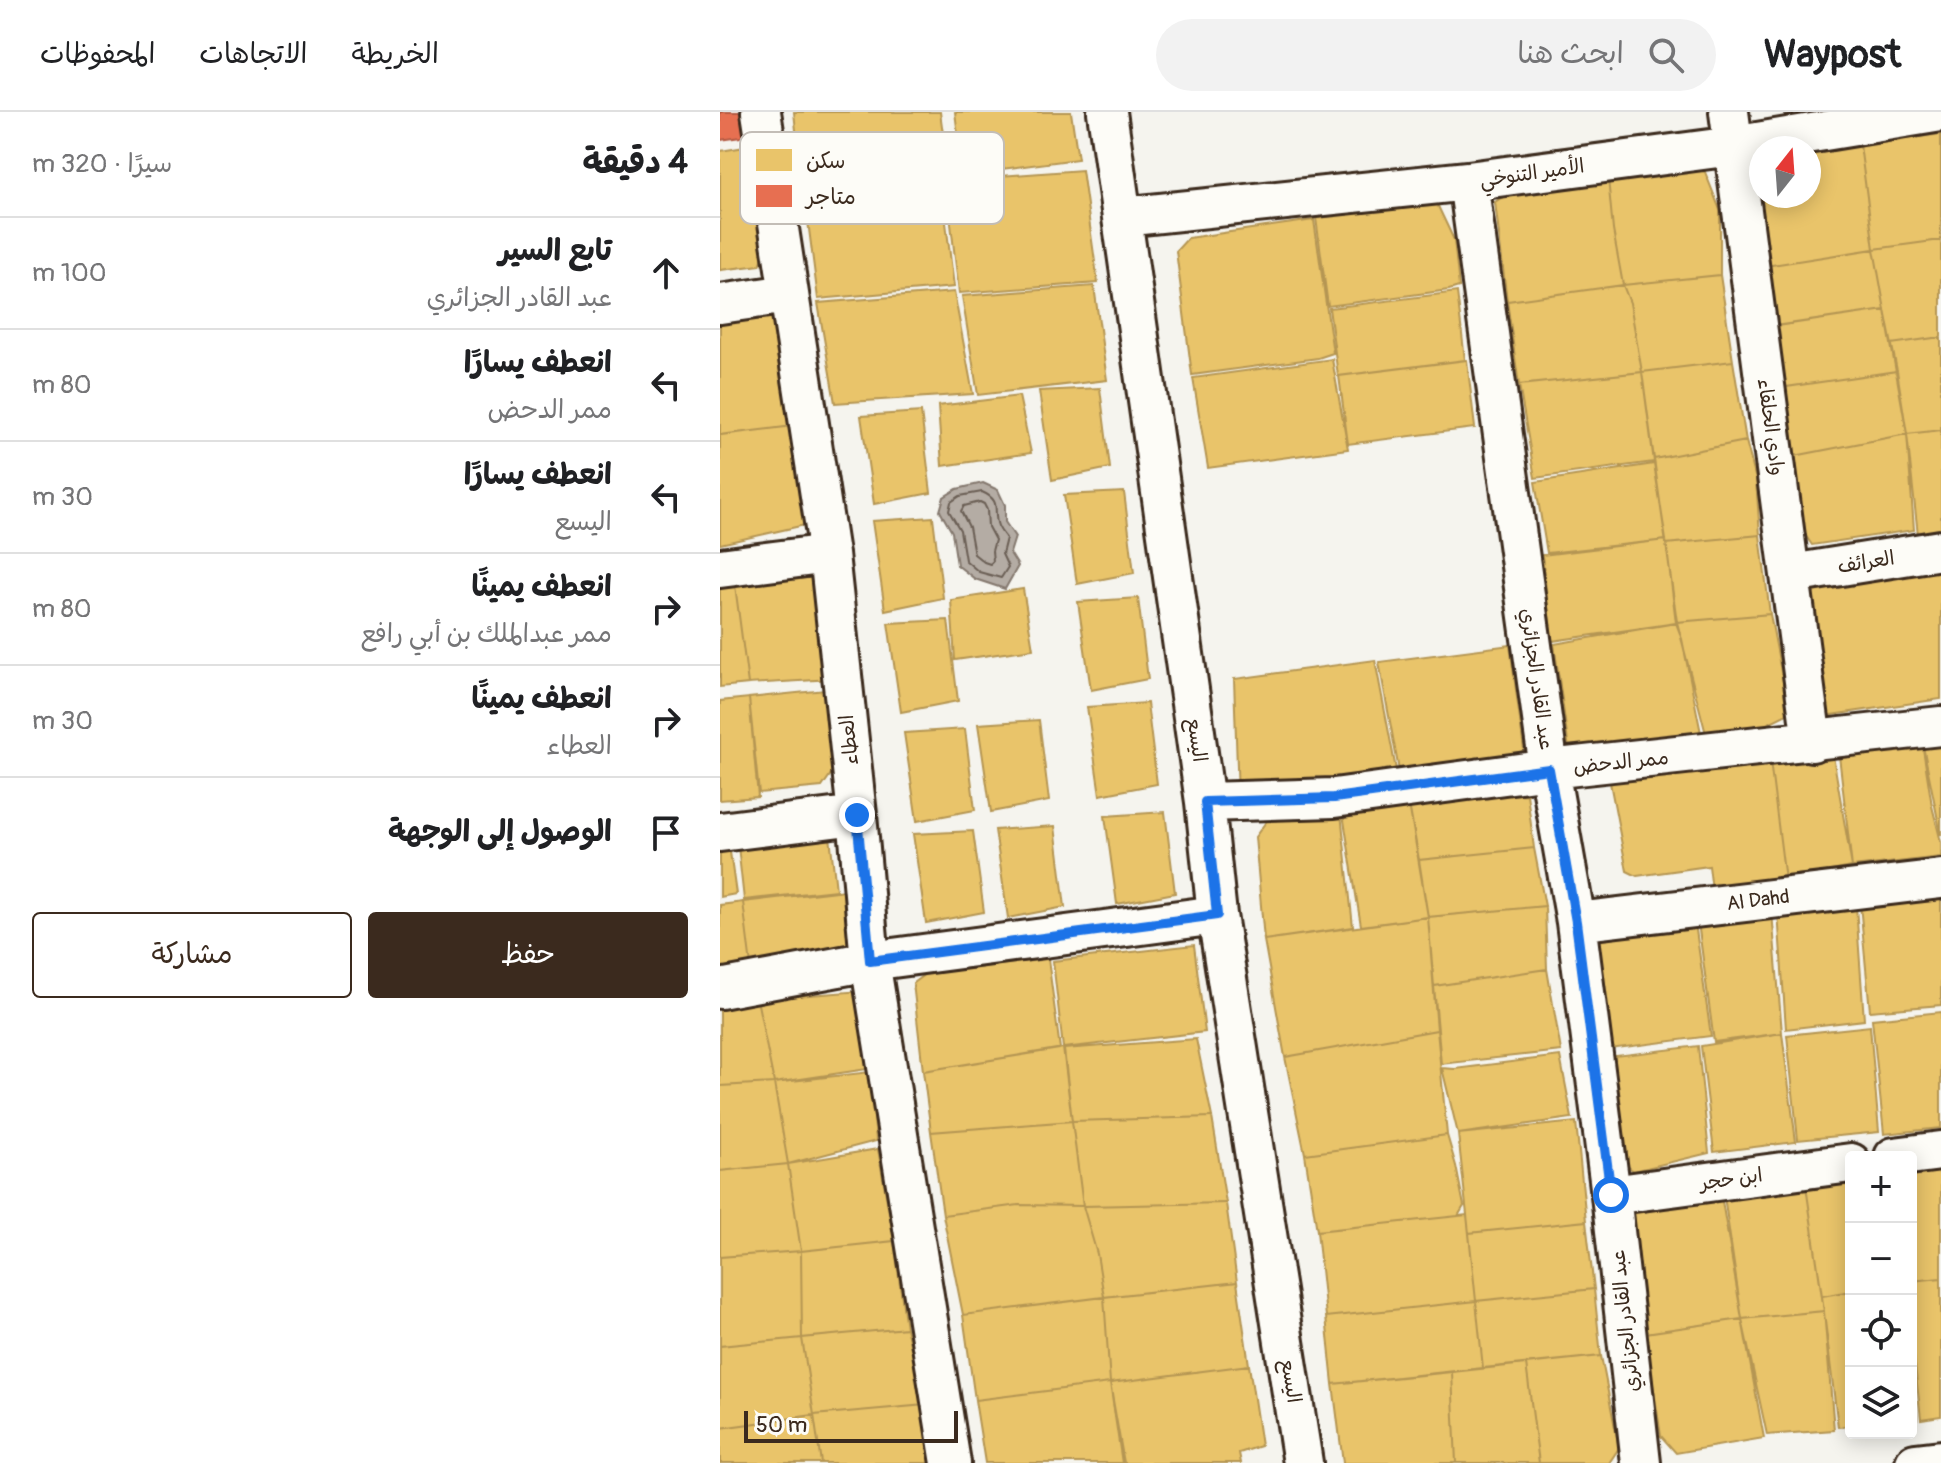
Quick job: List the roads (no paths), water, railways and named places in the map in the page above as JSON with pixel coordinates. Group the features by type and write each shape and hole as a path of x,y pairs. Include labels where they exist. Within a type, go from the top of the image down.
{"street":[{"name":"العطاء","path":"761,112 764,132"},
{"name":"اليسع","path":"1107,112 1205,802 1217,915 1303,1463"},
{"name":"الأمير التنوخي","path":"1122,217 1468,181 1731,129 1941,112"},
{"name":"وادي الحلقاء","path":"1731,129 1812,742"},
{"name":"عبد القادر الجزائري","path":"1468,181 1549,769 1576,922 1641,1463"},
{"name":"العطاء","path":"778,224 829,554 870,961 951,1463"},
{"path":"720,304 788,294"},
{"name":"العرائف","path":"1791,574 1941,550"},
{"path":"720,568 829,554"},
{"name":"ممر الدحض","path":"1205,802 1334,798 1549,769 1941,726"},
{"path":"720,832 857,815"},
{"name":"Al Dahd","path":"1576,922 1941,879"},
{"path":"720,989 870,961 1217,915"},
{"path":"1917,1154 1941,1151"},
{"name":"ابن حجر","path":"1611,1195 1845,1164"},
{"path":"1915,1463 1941,1460"}],"water":[{"path":"983,483 998,490 1005,505 1005,522 1015,537 1010,553 1018,566 1005,589 975,579 957,565 952,532 940,511 944,497 957,489"}]}
